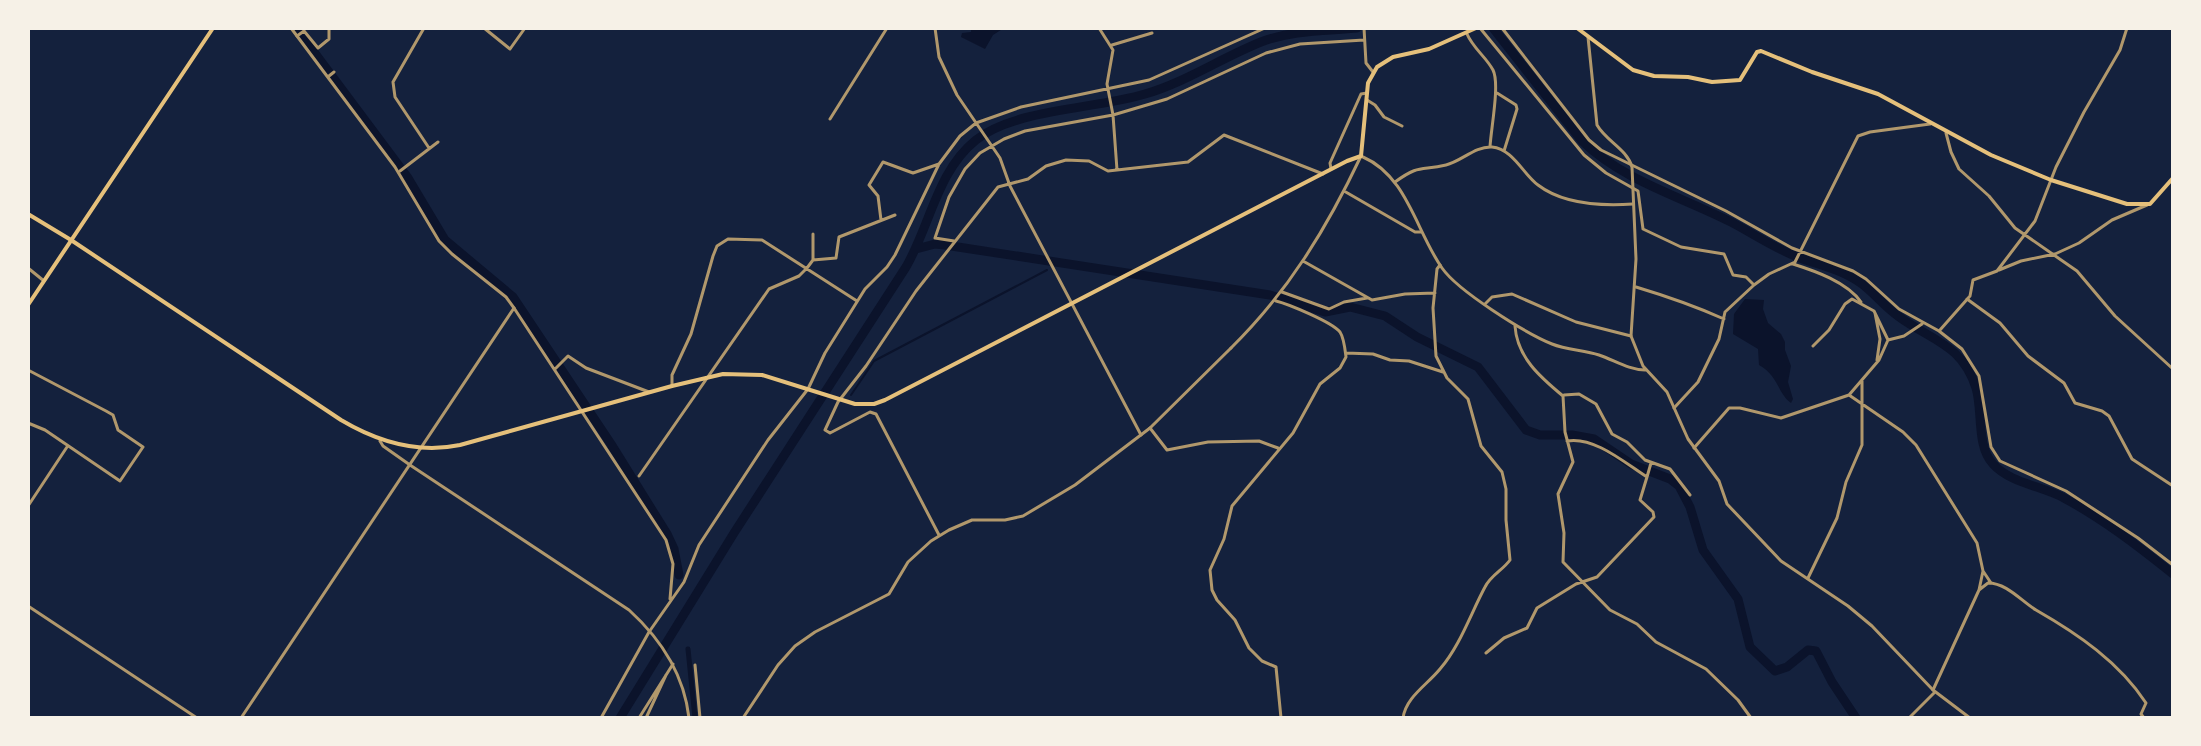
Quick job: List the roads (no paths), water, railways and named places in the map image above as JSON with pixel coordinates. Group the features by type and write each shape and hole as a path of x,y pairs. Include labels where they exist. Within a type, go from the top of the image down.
{"main road":[{"path":"28,305 213,28"},
{"path":"28,214 341,420 380,441 421,448 460,445 708,376 762,375 837,399 864,404 885,400 1361,156 1367,93 1373,72 1393,57 1429,49 1478,28"},
{"path":"1577,28 1633,70 1660,77 1688,77 1712,82 1740,80 1757,52 1761,51 1878,94 1991,155 2051,180 2127,204 2147,205 2173,178"}],"street":[{"path":"291,28 395,167 439,241 506,297 558,367 670,549 673,580 670,603"},
{"path":"298,36 303,32 318,48 329,39 329,28"},
{"path":"424,28 393,82 395,97 429,148"},
{"path":"484,28 510,49 525,28"},
{"path":"830,119 887,28"},
{"path":"935,28 939,57 957,95 1000,158 1052,267 1141,435"},
{"path":"1099,28 1112,45 1113,56 1107,77 1117,171"},
{"path":"601,718 684,582 699,545 768,440 809,389 825,353 857,301 895,255 939,164 960,136 977,124 1021,107 1149,80 1265,28"},
{"path":"1364,28 1366,63 1373,72"},
{"path":"1478,28 1584,155 1606,173 1638,191 1643,229 1681,247 1724,254 1733,275 1746,277 1754,285"},
{"path":"1502,28 1589,140 1615,159 1726,211 1798,251 1853,271 1921,325 1939,331 1962,349 1979,376 1991,447 2000,461 2066,491 2149,545 2173,565"},
{"path":"1997,271 2035,221 2051,180 2084,112 2120,50 2127,28"},
{"path":"1112,45 1152,33"},
{"path":"1467,34 1493,70 1497,93 1490,147"},
{"path":"1588,37 1597,125 1602,134 1629,157 1632,168 1636,287 1631,336 1645,370 1661,384 1694,448 1719,481 1731,510 1781,561 1872,626 1934,691 1970,718"},
{"path":"954,242 935,238 949,197 965,169 990,145 1025,131 1113,114 1167,99 1266,53 1300,44 1364,39"},
{"path":"329,76 334,72"},
{"path":"1331,169 1332,158 1361,94 1367,93"},
{"path":"1497,93 1516,105 1517,109 1504,151"},
{"path":"1367,100 1384,117 1402,126"},
{"path":"1794,263 1858,136 1930,124"},
{"path":"1946,133 1959,169 1989,196 2015,228 2077,271 2115,316 2173,369"},
{"path":"939,535 876,414 870,412 833,432 826,432 837,399 866,366 916,291 990,194 998,187 1028,179 1046,166 1066,160 1083,159 1104,171 1188,162 1224,135 1323,174"},
{"path":"400,171 438,142"},
{"path":"1395,182 1412,170 1449,164 1490,147 1504,151 1544,189 1595,205 1633,204"},
{"path":"743,718 778,665 795,646 815,632 889,594 908,562 939,535 972,520 1005,520 1023,516 1082,481 1150,428 1282,293 1344,191 1361,156 1381,167 1395,182 1440,265 1457,285 1554,345 1645,370"},
{"path":"881,220 878,196 869,185 883,162 913,173 939,164"},
{"path":"1344,191 1415,232 1421,232"},
{"path":"1939,331 1967,299 1973,280 2021,261 2055,254 2079,243 2112,220 2147,205"},
{"path":"813,260 833,260 838,255 839,237 895,215"},
{"path":"639,476 769,289 799,276 813,260 813,234"},
{"path":"672,386 672,375 691,334 717,246 737,238 762,240 857,301"},
{"path":"1303,261 1372,300 1435,293"},
{"path":"1674,408 1698,382 1722,333 1729,307 1769,274 1794,263 1856,295 1875,312 1888,340"},
{"path":"1403,718 1411,699 1444,665 1487,582 1510,560 1506,489 1502,472 1481,446 1468,399 1443,372 1436,349 1433,316 1440,265"},
{"path":"28,268 44,281"},
{"path":"1636,287 1683,305 1701,308 1724,319"},
{"path":"1282,293 1329,309 1344,302 1367,298"},
{"path":"1485,304 1492,297 1512,294 1576,322 1631,336"},
{"path":"1967,299 1991,315 2028,356 2064,383 2075,403 2109,416 2132,459 2173,486"},
{"path":"1276,300 1296,307 1341,333 1345,361 1320,384 1293,433 1230,510 1224,539 1212,563 1210,582 1217,600 1235,620 1249,648 1262,661 1276,667 1281,718"},
{"path":"1813,346 1829,330 1848,300 1861,302"},
{"path":"241,718 514,308"},
{"path":"1875,312 1880,339 1876,364"},
{"path":"1515,323 1521,349 1535,372 1563,396 1583,395 1596,404 1608,430 1651,463 1670,469 1690,495"},
{"path":"1888,340 1896,339 1921,325"},
{"path":"1694,448 1729,408 1781,418 1849,395 1876,364 1888,340"},
{"path":"1346,353 1366,353 1390,360 1409,361 1443,372"},
{"path":"558,367 568,356 586,368 649,392"},
{"path":"28,370 113,415 118,430 143,447 120,481 45,430 28,423"},
{"path":"1807,579 1837,518 1846,482 1862,445 1862,381"},
{"path":"1849,395 1903,432 1916,445 1977,543 1983,571 1991,583 2055,619 2116,666 2146,703 2141,714 2144,718"},
{"path":"1563,396 1565,432 1573,462 1558,494 1565,541 1561,556 1563,562 1610,610 1637,624 1656,642 1706,669 1738,700 1751,718"},
{"path":"1150,428 1167,450 1208,442 1259,441 1278,448"},
{"path":"1567,440 1584,440 1596,445 1648,474"},
{"path":"380,441 410,465 636,616 672,662 684,684 689,718"},
{"path":"28,506 67,447"},
{"path":"1486,653 1504,638 1527,628 1537,608 1597,577 1652,522 1653,512 1640,500 1651,463"},
{"path":"1909,718 1934,691 1979,590 1983,571"},
{"path":"1979,590 1991,583"},
{"path":"28,606 197,718"},
{"path":"639,718 672,662"},
{"path":"695,665 700,718"},
{"path":"646,718 666,673"}],"water":[{"path":"971,28 1004,28 993,35 985,49 961,37 962,33 971,32"},
{"path":"1745,299 1764,300 1763,309 1768,323 1785,342 1791,366 1788,382 1793,399 1791,403 1770,374 1759,365 1758,349 1733,334 1734,314"}],"waterway":[{"path":"296,28 408,178 445,240 513,297 667,534 674,549 679,575"},
{"path":"620,718 734,533 906,267 943,183 952,167 976,140 992,130 1033,116 1125,99 1160,89 1273,38 1357,28"},
{"path":"1493,28 1582,141 1598,155 1634,177 1787,252 1854,279 1898,316 1954,352 1970,373 1976,388 1984,448 1993,464 2008,476 2078,506 2120,533 2173,574"},
{"path":"916,249 945,245 1270,295 1325,312 1350,307 1385,316 1417,337 1478,367 1526,430 1540,435 1594,439 1631,464 1670,479 1679,486 1690,507 1703,550 1738,599 1750,647 1775,671 1787,667 1808,650 1816,651 1856,718"},
{"path":"851,395 874,361 1047,270"},
{"path":"688,649 695,718"}]}
